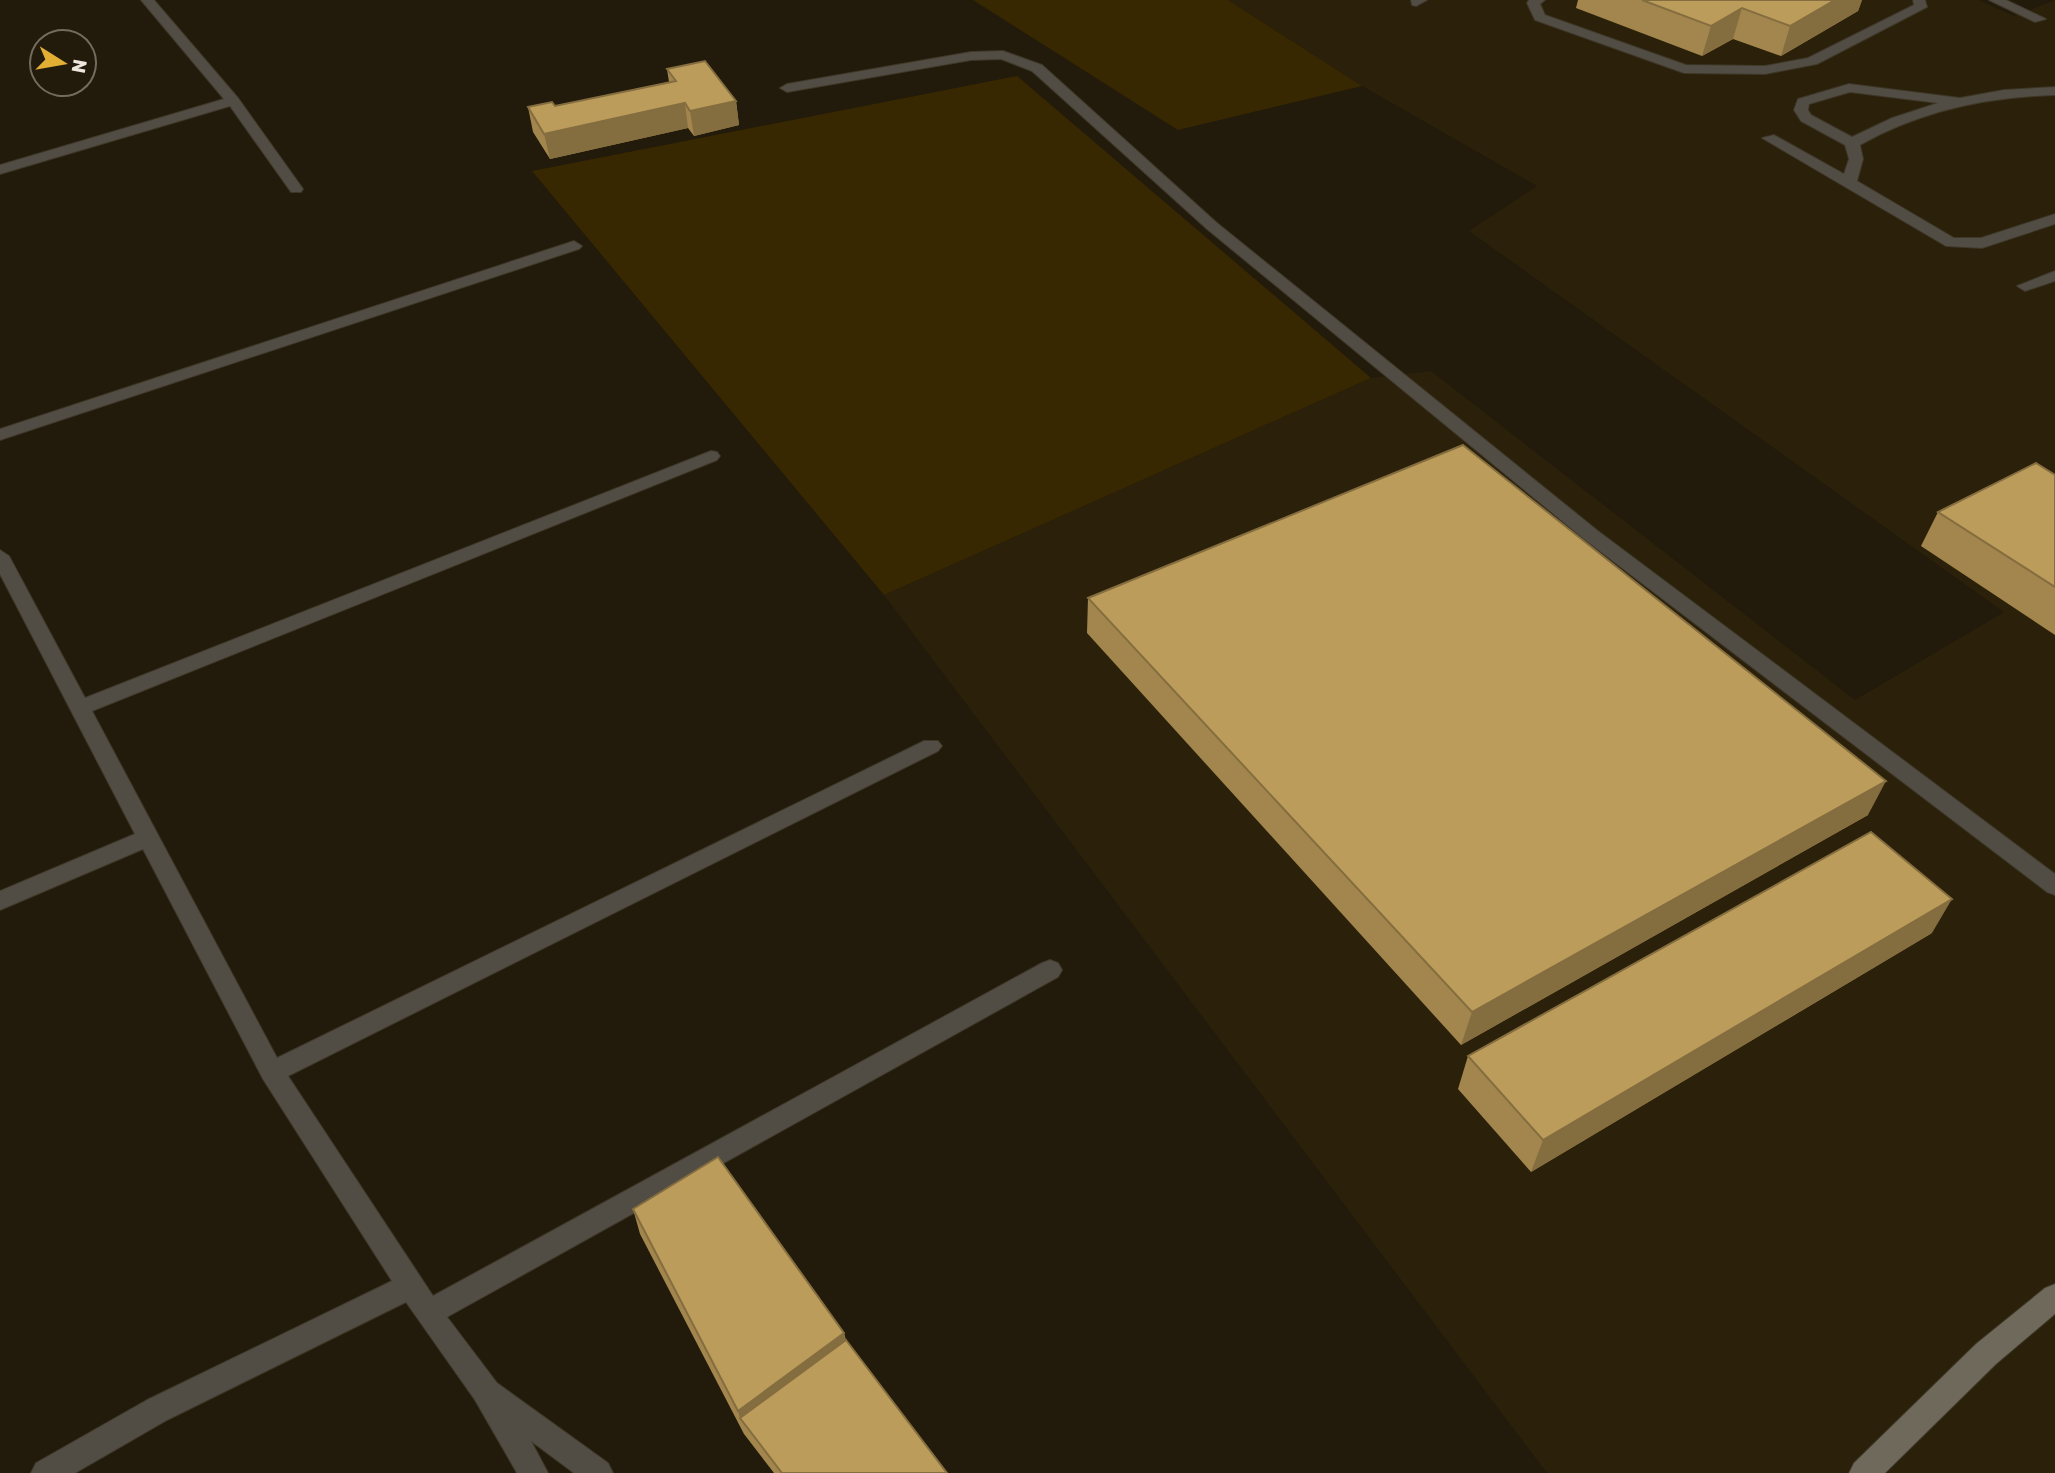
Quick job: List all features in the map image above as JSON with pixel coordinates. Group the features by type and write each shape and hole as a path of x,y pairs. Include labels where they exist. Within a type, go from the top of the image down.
{"main road":[{"path":"1864,1473 1986,1354 2055,1297"}],"street":[{"path":"146,0 233,101 296,189"},
{"path":"1539,0 1533,3 1540,17 1684,69 1765,70 1812,61 1921,7 1919,0"},
{"path":"1995,0 2040,19"},
{"path":"787,88 971,56 1003,55 1037,68 1212,226 1591,535 2055,886"},
{"path":"1849,183 1856,159 1852,143 1806,118 1801,110 1803,102 1849,88 1964,102"},
{"path":"1852,143 1875,128 1964,102 2024,91 2055,91"},
{"path":"0,170 233,101"},
{"path":"1769,138 1951,243 1982,243 2055,219"},
{"path":"0,435 574,246"},
{"path":"2025,286 2055,276"},
{"path":"80,708 711,456"},
{"path":"0,555 272,1072 428,1313 485,1390 533,1473"},
{"path":"272,1072 931,746"},
{"path":"0,901 149,837"},
{"path":"428,1313 1050,970"},
{"path":"46,1473 157,1410 411,1286"},
{"path":"485,1390 598,1473"}],"shaded area":[{"path":"973,0 1228,0 1362,86 1178,130"},
{"path":"1228,0 1979,0 2014,16 2055,0 2055,1473 1547,1473 884,595 1371,378 1431,371 1855,700 2004,612 1469,231 1537,186 1362,86"},
{"path":"1017,76 1371,378 884,595 532,171"}],"building":[{"path":"1642,0 1835,0 1790,26 1742,8 1711,26"},
{"path":"705,61 736,101 690,111 685,103 544,134 528,107 552,102 555,106 676,81 667,69"},
{"path":"1463,445 1886,781 1472,1012 1088,598"},
{"path":"2036,463 2055,475 2055,587 1938,512"},
{"path":"1871,832 1952,899 1543,1140 1468,1056"},
{"path":"718,1157 844,1333 738,1411 633,1209"},
{"path":"846,1340 947,1473 782,1473 740,1418"}]}
